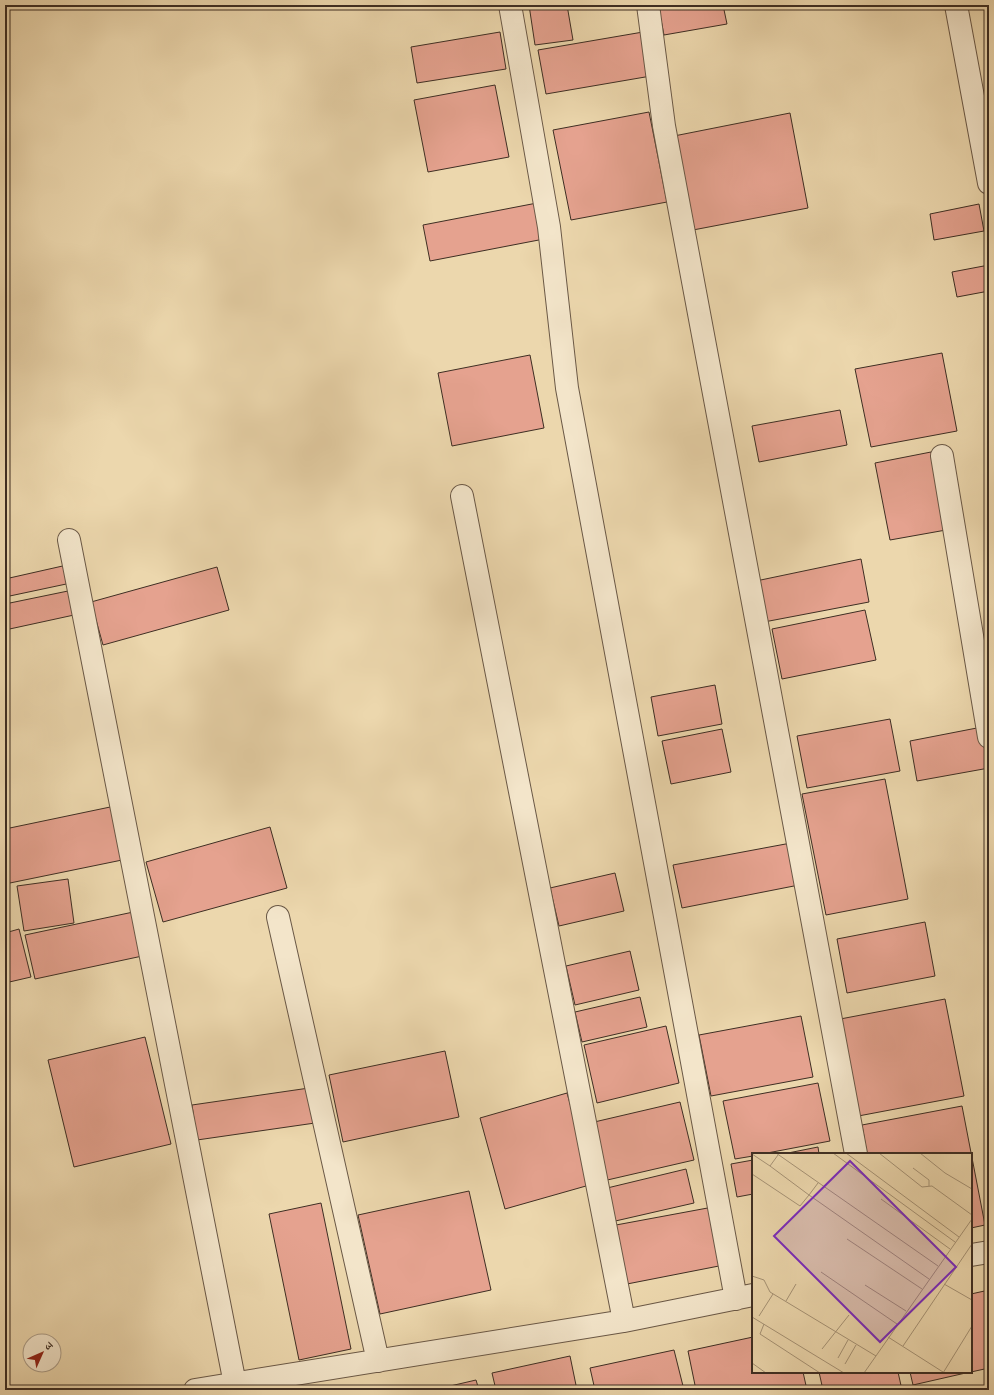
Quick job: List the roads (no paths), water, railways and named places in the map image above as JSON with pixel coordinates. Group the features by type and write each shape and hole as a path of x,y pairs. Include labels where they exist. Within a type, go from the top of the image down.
{"lane":[{"path":"194,1390 624,1321 745,1297 567,388 549,227 510,5"},
{"path":"648,5 666,134 856,1153"},
{"path":"956,5 989,182"},
{"path":"942,456 989,738"},
{"path":"462,496 624,1321"},
{"path":"69,540 235,1384"},
{"path":"278,916 378,1361"},
{"path":"972,1255 989,1252"}]}
